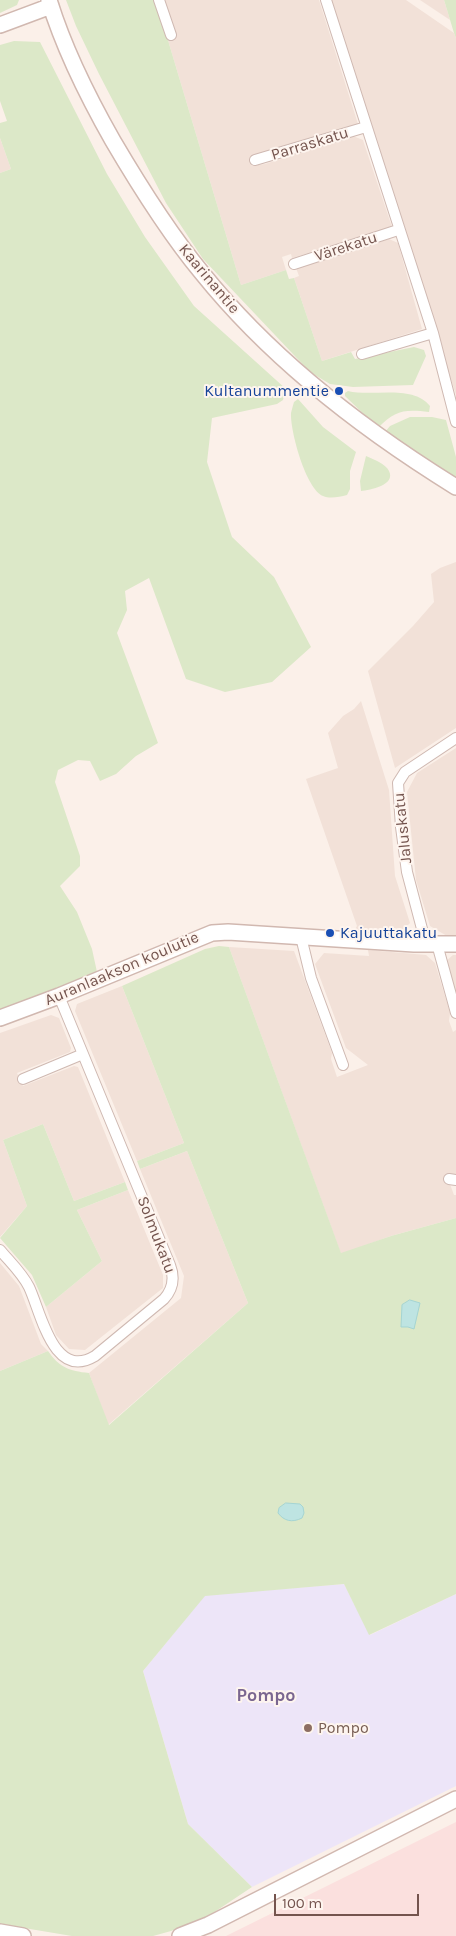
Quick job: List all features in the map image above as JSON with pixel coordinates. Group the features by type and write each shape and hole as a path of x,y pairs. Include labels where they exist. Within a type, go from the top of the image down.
{"street":[{"path":"159,0 171,35"},
{"path":"326,0 432,333 456,422"},
{"path":"0,25 50,3"},
{"name":"Kaarinantie","path":"50,3 95,110 132,175 202,274 292,368 312,385 370,429 456,487"},
{"name":"Parraskatu","path":"255,160 366,127"},
{"name":"Värekatu","path":"294,264 398,230"},
{"path":"362,354 432,333"},
{"name":"Jaluskatu","path":"456,738 405,772 398,783 407,872 456,1013"},
{"name":"Auranlaakson koulutie","path":"0,1018 59,996 212,932 456,944"},
{"path":"301,937 308,968 343,1065"},
{"name":"Solmukatu","path":"0,1250 26,1282 42,1324 54,1346 62,1356 70,1360 86,1361 95,1356 170,1292 173,1279 170,1265 59,996"},
{"path":"23,1079 83,1054"},
{"path":"180,1936 208,1925 456,1799"},
{"path":"0,1932 23,1936"}],"shaded area":[{"path":"156,0 319,0 358,124 250,159 252,166 265,164 353,136 363,140 392,227 292,258 291,254 282,257 286,270 241,285"},
{"path":"331,0 406,0 454,33 456,38 456,395"},
{"path":"420,0 444,0 450,20"},
{"path":"0,138 11,169 0,173"},
{"path":"389,239 398,243 422,329 322,361 294,278 299,276 296,268"},
{"path":"456,562 456,728 395,768 368,671 434,602 431,574 440,568"},
{"path":"361,701 389,790 395,876 410,923 398,935 354,931 357,926 306,779 338,768 328,733 343,716 354,709"},
{"path":"456,748 456,937 447,936 430,926 416,880 407,792 417,773"},
{"path":"229,947 294,951 332,1053 331,1059 337,1077 368,1065 346,1048 315,964 324,953 369,956 368,950 426,955 435,963 450,1013 449,1021 453,1032 456,1030 456,1175 447,1176 454,1195 456,1195 456,1218 391,1236 341,1254"},
{"path":"453,955 456,955 456,993 446,961"},
{"path":"122,986 184,1143 137,1161 75,1011 77,1004"},
{"path":"51,1015 59,1018 71,1048 70,1052 17,1073 23,1086 74,1066 78,1067 125,1182 74,1201 43,1124 3,1140 27,1206 0,1237 0,1033"},
{"path":"187,1151 248,1303 108,1425 89,1373 181,1298 184,1276 140,1169"},
{"path":"128,1190 163,1275 163,1288 85,1350 69,1349 56,1335 46,1307 102,1261 77,1210"},
{"path":"0,1263 19,1286 41,1344 48,1351 0,1371"},
{"name":"Pompo","path":"344,1584 370,1635 456,1594 456,1786 252,1887 188,1824 143,1671 205,1595"},
{"path":"456,1822 456,1936 226,1936"}],"green space":[{"path":"0,0 19,0 17,5 0,13"},
{"path":"66,0 156,0 241,285 286,270 289,279 294,278 322,361 351,352 355,359 414,347 424,350 426,356 413,385 353,387 330,384 310,372 203,259 166,203 99,74"},
{"path":"444,0 456,0 456,38 454,33"},
{"path":"14,41 40,42 107,174 145,237 194,306 286,389 283,400 277,404 212,418 207,462 232,537 274,577 311,647 272,682 225,692 186,679 149,578 125,591 127,610 117,633 158,743 136,756 116,774 100,781 90,761 78,760 58,770 55,782 80,856 80,866 60,886 77,912 92,949 97,972 0,1010 0,173 11,169 0,138 0,123 7,121 0,101 0,45"},
{"path":"348,391 392,392 413,395 423,399 430,406 429,412 401,412 390,417 378,428 345,396 345,393"},
{"path":"298,399 323,427 356,452 350,471 350,489 347,495 332,498 323,496 311,483 300,459 291,421 293,404"},
{"path":"410,417 432,417 446,420 456,457 456,478 385,432 390,426"},
{"path":"366,456 385,466 390,476 389,480 381,486 361,491 360,481"},
{"path":"219,946 229,947 341,1253 391,1236 456,1218 456,1594 369,1635 344,1584 205,1596 143,1671 188,1824 252,1887 207,1917 153,1936 72,1936 0,1924 0,1371 48,1351 56,1361 65,1367 89,1373 109,1425 248,1303 187,1151 140,1169 137,1161 184,1143 122,986 205,949"},
{"path":"43,1124 74,1201 125,1182 128,1190 77,1210 102,1261 46,1307 32,1275 0,1238 27,1206 3,1140"}],"water":[{"path":"410,1300 420,1303 414,1329 401,1327 402,1305"},
{"path":"286,1503 300,1504 303,1507 304,1513 302,1518 292,1521 280,1516 278,1513 279,1508"}],"place":[{"name":"Kultanummentie","path":"339,391"},
{"name":"Kajuuttakatu","path":"330,933"},
{"name":"Pompo","path":"308,1728"}],"district":[{"name":"Pompo","path":"266,1696"}]}
